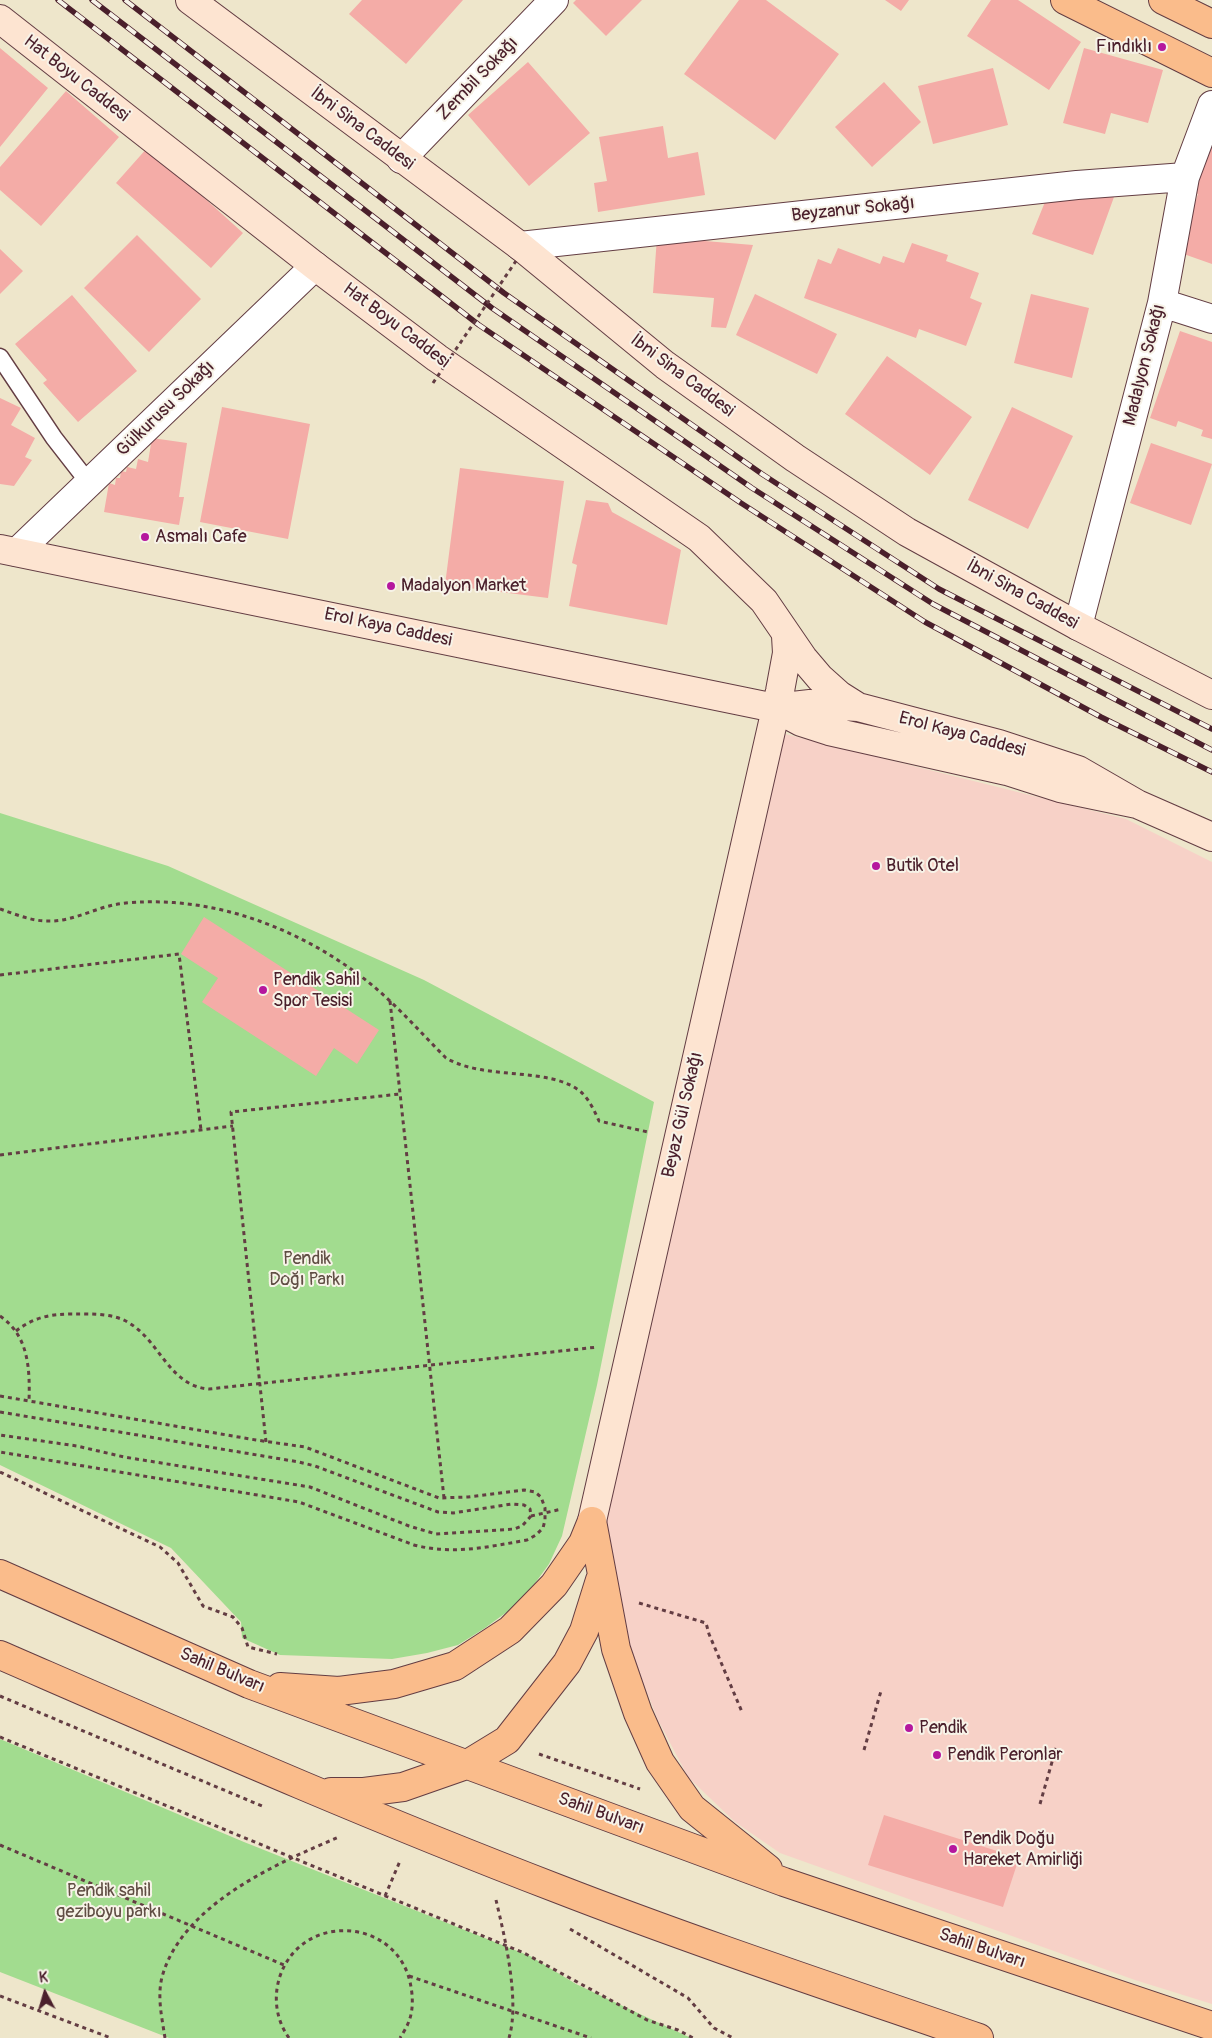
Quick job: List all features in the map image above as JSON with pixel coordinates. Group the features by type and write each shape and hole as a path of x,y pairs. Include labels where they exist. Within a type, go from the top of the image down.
{"main road":[{"path":"1065,0 1212,72"},
{"path":"1164,0 1212,24"},
{"path":"592,1521 616,1649 638,1713 660,1762 692,1808 784,1882"},
{"path":"249,1684 339,1691 394,1684 455,1666 510,1630 554,1585 583,1542 592,1521"},
{"name":"Sahil Bulvarı","path":"0,1574 249,1684 784,1882 1212,2026"},
{"path":"317,1792 364,1792 403,1787 466,1764 507,1740 567,1663 584,1632 602,1576"},
{"path":"0,1655 317,1792 555,1888 706,1944 979,2038"}],"street":[{"name":"İbni Sina Caddesi","path":"190,0 401,158 518,253 665,365 796,458 907,532 1078,626 1212,695"},
{"name":"Zembil Sokağı","path":"401,158 554,0"},
{"name":"Hat Boyu Caddesi","path":"0,19 315,266 437,358 699,538 764,601 786,636 820,678 839,695 858,707"},
{"name":"Madalyon Sokağı","path":"1078,626 1162,302 1185,177 1212,105"},
{"name":"Beyzanur Sokağı","path":"518,253 1077,185 1185,177"},
{"name":"Gülkurusu Sokağı","path":"8,551 89,483 315,266"},
{"path":"1162,302 1212,319"},
{"name":"Erol Kaya Caddesi","path":"8,551 775,708 801,722 829,731 1007,771 1060,788 1137,804"},
{"name":"Beyaz Gül Sokağı","path":"592,1521 784,669 786,636"},
{"name":"Erol Kaya Caddesi","path":"775,708 810,704 858,707 1047,758 1078,770 1137,804 1212,837"}],"lane":[{"path":"0,356 54,438 89,483"}],"path":[{"path":"433,383 518,253"},
{"path":"0,909 22,917 47,921 67,919 114,905 144,902 212,907 237,913 314,947 367,981 390,1001 446,1058 457,1064 481,1070 535,1076 566,1084 581,1092 599,1122 656,1133"},
{"path":"0,975 179,954 201,1130"},
{"path":"390,1001 444,1498"},
{"path":"266,1442 231,1112 400,1094"},
{"path":"0,1155 232,1126"},
{"path":"16,1331 33,1319 58,1314 84,1314 118,1318 135,1327 182,1379 198,1388 210,1389 429,1364 602,1347"},
{"path":"0,1316 14,1327 28,1358 29,1402"},
{"path":"0,1396 266,1442 305,1447 426,1493 444,1498 524,1490 535,1492 541,1497 546,1520 543,1528 536,1536 527,1540 466,1550 441,1551 414,1545 299,1502 0,1452"},
{"path":"0,1412 299,1462 315,1466 438,1512 453,1513 512,1504 524,1505 530,1509 531,1516"},
{"path":"0,1435 77,1446 124,1456 310,1487 409,1526 436,1534 514,1529 522,1526 531,1516 563,1509"},
{"path":"0,1472 160,1547 178,1563 203,1606 233,1617 242,1628 248,1647 286,1656"},
{"path":"709,1634 742,1712"},
{"path":"864,1750 881,1690"},
{"path":"0,1696 269,1808"},
{"path":"0,1737 524,1953 646,2020 678,2030 693,2038"},
{"path":"1040,1804 1056,1748"},
{"path":"330,1834 348,1841"},
{"path":"165,2038 160,1994 162,1978 171,1957 191,1926 225,1897 291,1857 339,1837"},
{"path":"0,1845 284,1965"},
{"path":"391,1858 409,1865"},
{"path":"385,1896 400,1861"},
{"path":"489,1897 504,1904"},
{"path":"496,1900 506,1946 513,2025 509,2038"},
{"path":"563,1927 688,1998 714,2028 733,2038"},
{"path":"289,2038 283,2029 276,2008 276,1986 284,1965 298,1948 316,1936 338,1930 360,1932 381,1941 398,1956 409,1976 413,1999 409,2021 400,2038"},
{"path":"409,1976 591,2038"},
{"path":"0,1996 111,2038"}],"shaded area":[{"path":"785,734 1126,819 1212,862 1212,2004 1135,1980 780,1853 735,1822 688,1777 657,1718 623,1630 603,1521"}],"green space":[{"name":"Pendik Doğı Parkı","path":"0,813 168,866 424,980 654,1102 597,1385 562,1536 549,1564 533,1586 511,1609 458,1645 392,1659 280,1655 242,1638 241,1622 171,1548 0,1465"},
{"name":"Pendik sahil geziboyu parkı","path":"0,1739 244,1842 530,1956 576,1984 691,2038 169,2038 0,1972"}],"building":[{"path":"362,0 463,0 406,64 349,14"},
{"path":"576,0 642,0 606,36 573,3"},
{"path":"739,0 766,0 839,54 775,140 684,74"},
{"path":"885,0 909,0 901,11"},
{"path":"991,0 1018,0 1081,42 1049,90 967,36"},
{"path":"0,48 48,88 0,147"},
{"path":"1084,48 1163,70 1148,123 1111,113 1105,134 1063,123"},
{"path":"528,62 590,133 529,186 468,115"},
{"path":"993,68 1008,125 933,144 918,86"},
{"path":"884,82 921,122 872,167 835,127"},
{"path":"66,91 119,137 41,226 0,190 0,167"},
{"path":"663,126 668,158 698,152 705,195 598,212 594,183 607,181 599,137"},
{"path":"1212,126 1212,264 1178,252 1198,194 1189,191"},
{"path":"148,147 243,233 211,268 116,183"},
{"path":"1091,189 1114,197 1093,255 1032,234 1047,197"},
{"path":"137,235 201,299 149,352 84,288"},
{"path":"657,237 753,245 726,328 711,327 714,298 653,293"},
{"path":"912,243 948,255 946,261 979,273 970,298 982,303 966,346 919,329 916,338 804,298 818,259 831,264 838,248 880,264 883,256 904,263"},
{"path":"0,249 23,271 0,294"},
{"path":"755,294 837,334 817,374 736,335"},
{"path":"1031,294 1089,308 1072,378 1014,363"},
{"path":"72,295 137,371 78,422 43,383 47,380 15,344"},
{"path":"1180,331 1212,342 1212,439 1201,436 1203,430 1178,421 1176,427 1150,418"},
{"path":"887,356 972,417 930,475 845,414"},
{"path":"0,398 21,408 11,425 35,438 25,457 32,460 14,486 0,484"},
{"path":"222,407 310,424 288,539 200,522"},
{"path":"1012,407 1073,436 1028,529 968,500"},
{"path":"152,438 187,443 179,497 184,497 179,525 104,512 109,483 115,485 116,478 120,478 121,471 126,472 127,467 136,469 138,459 148,462"},
{"path":"1151,443 1212,464 1191,525 1130,503"},
{"path":"460,468 564,481 548,598 445,585"},
{"path":"586,500 608,503 612,512 681,550 667,625 569,606 577,565 572,563"},
{"name":"Pendik Sahil Spor Tesisi","path":"204,917 379,1030 357,1064 334,1048 316,1076 202,1002 218,978 181,954"},
{"path":"884,1815 1019,1858 1003,1907 868,1865"}],"railway":[{"path":"58,0 479,325 741,503 925,622 1101,717 1212,772"},
{"path":"92,0 492,308 752,488 933,604 1212,750"},
{"path":"125,0 504,293 762,474 939,589 1212,729"}],"place":[{"name":"Fındıklı","path":"1162,47"},
{"name":"Asmalı Cafe","path":"145,537"},
{"name":"Madalyon Market","path":"391,586"},
{"name":"Butik Otel","path":"876,866"},
{"name":"Pendik Sahil Spor Tesisi","path":"263,990"},
{"name":"Pendik","path":"909,1728"},
{"name":"Pendik Peronlar","path":"937,1755"},
{"name":"Pendik Doğu Hareket Amirliği","path":"953,1849"}]}
